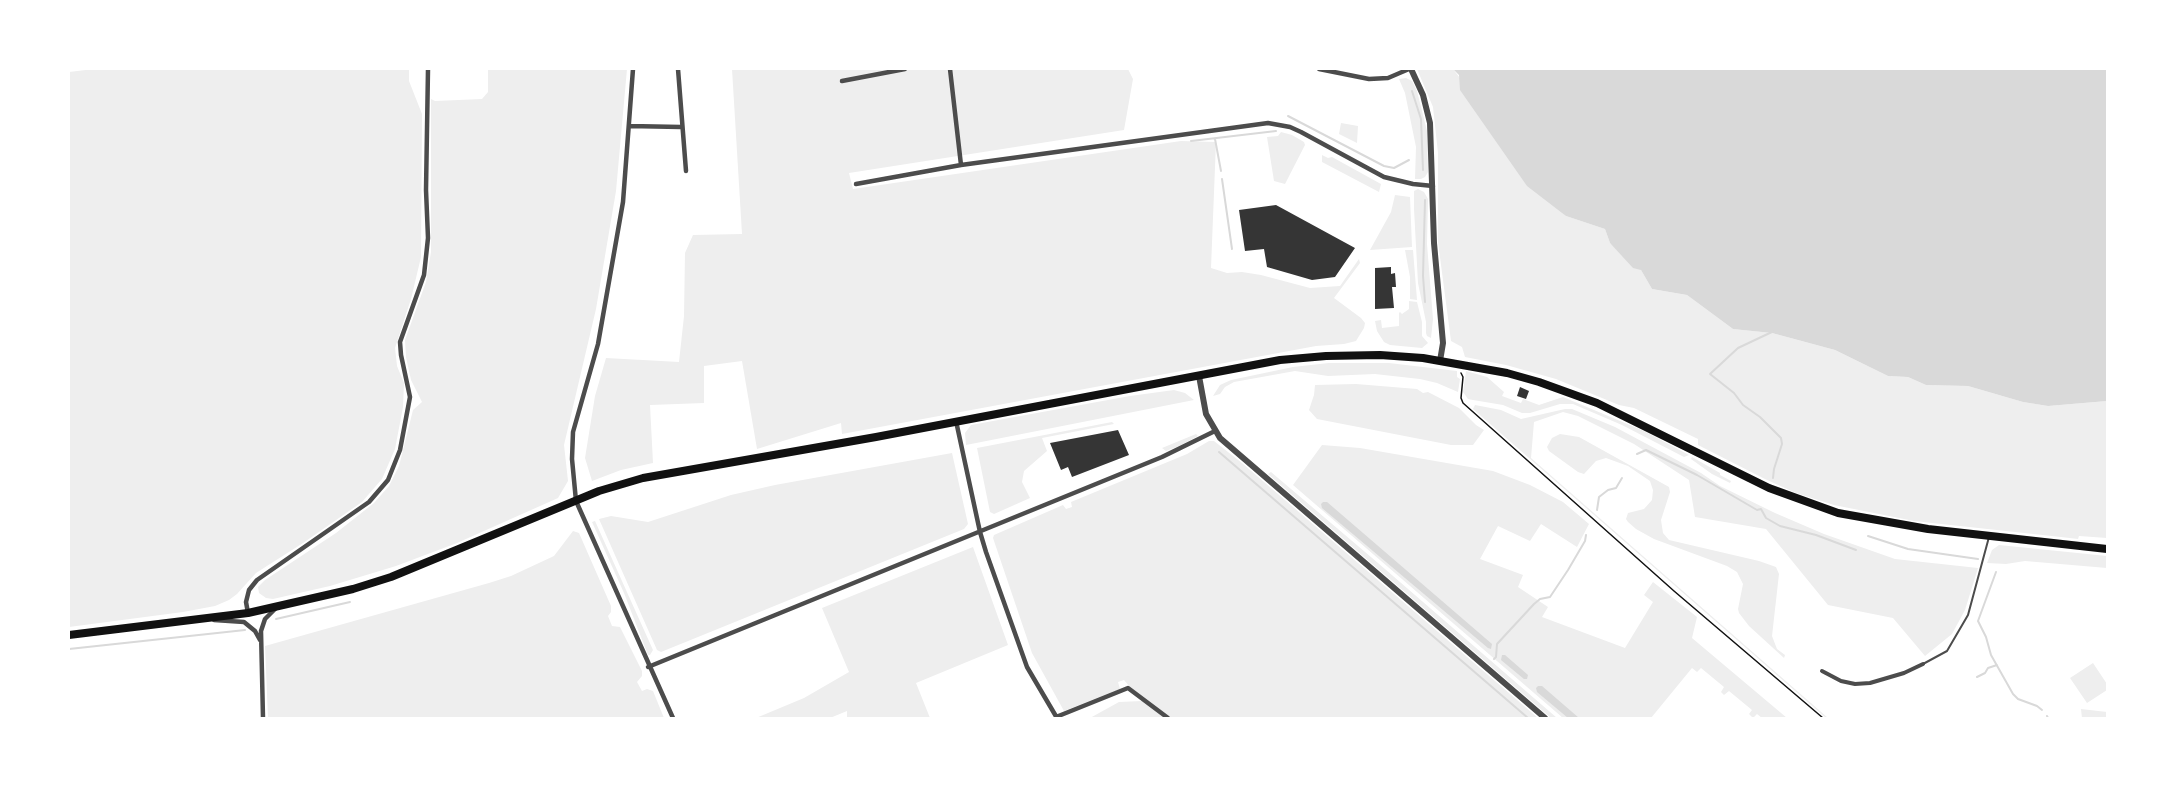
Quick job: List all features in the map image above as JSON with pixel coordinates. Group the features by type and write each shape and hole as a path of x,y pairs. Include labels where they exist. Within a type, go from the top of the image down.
{"main road":[{"path":"69,635 248,613 391,577 576,501 643,478 956,422 1281,360 1326,356 1380,355 1440,361 1507,373 1567,391 1647,426 1769,488 1838,513 1872,521 1989,537 2107,549"}],"street":[{"path":"248,613 246,602 249,590 257,580 369,502 388,480 400,450 410,397 400,342 424,275 428,238 426,190 428,69"},
{"path":"633,69 623,202 598,344 573,432 572,459 576,501 648,667 673,718"},
{"path":"678,69 686,171"},
{"path":"842,81 905,69"},
{"path":"950,69 961,165"},
{"path":"1319,69 1369,79 1379,79 1410,69 1423,95 1430,123 1434,243 1443,343 1440,361"},
{"path":"855,184 961,165 1268,123 1290,127 1301,132 1384,177 1433,186"},
{"path":"629,126 681,127"},
{"path":"1199,376 1206,414 1215,432 1248,463 1545,718"},
{"path":"956,422 980,532 1027,667 1057,718 1128,688 1167,718"},
{"path":"648,667 1172,453 1215,432"},
{"path":"263,718 260,640 265,620 278,606"},
{"path":"208,619 244,622 255,631 260,640"},
{"path":"1822,671 1841,681 1863,684 1904,673 1923,664"}],"lane":[{"path":"1923,664 1947,651 1968,615 1989,537"}],"path":[{"path":"1460,371 1463,377 1461,392 1463,403 1674,591 1823,718"}],"shaded area":[{"path":"94,69 409,69 409,81 422,114 421,257 411,299 395,348 397,366 404,383 403,407 395,449 382,479 362,502 256,573 237,594 215,606 69,627 69,72"},
{"path":"488,69 627,69 616,191 596,309 564,445 568,481 558,498 457,543 396,566 330,586 273,599 266,598 259,593 258,587 265,580 336,533 374,503 389,486 399,466 413,410 422,402 411,380 405,340 426,282 431,252 431,99 435,101 482,99 488,92"},
{"path":"732,69 1128,69 1133,79 1124,130 849,173 853,189 1181,141 1216,142 1211,268 1227,273 1242,272 1261,275 1310,288 1340,286 1359,259 1360,263 1334,298 1361,318 1365,323 1364,328 1356,341 1344,344 1316,346 842,434 841,423 757,449 742,361 704,366 704,403 650,405 653,463 621,470 592,481 585,458 595,396 606,358 679,362 684,316 685,253 693,235 742,234"},
{"path":"1417,69 1453,69 1566,216 1605,229 1610,243 1641,270 1652,289 1687,295 1733,329 1772,333 1835,350 1888,376 1908,377 1926,385 1968,386 2023,402 2048,406 2107,401 2107,538 2079,536 2078,539 1914,521 1834,505 1796,493 1765,479 1698,445 1698,439 1634,408 1619,405 1556,379 1506,365 1465,357 1462,347 1451,341 1438,242 1438,153 1433,107"},
{"path":"1453,69 2107,69 2107,401 2048,406 2023,402 1968,386 1926,385 1908,377 1888,376 1835,350 1772,333 1733,329 1687,295 1652,289 1641,270 1633,268 1610,243 1605,229 1566,216 1527,186 1460,90 1459,75"},
{"path":"1406,78 1412,81 1417,91 1427,131 1428,172 1421,179 1415,179 1416,147 1405,93 1399,79"},
{"path":"1341,123 1358,126 1357,143 1339,134"},
{"path":"1281,132 1292,135 1305,145 1285,184 1274,181 1267,137 1278,136"},
{"path":"1322,155 1332,157 1381,184 1379,192 1322,162"},
{"path":"1418,189 1424,192 1428,199 1427,244 1433,319 1431,338 1426,333 1418,283 1414,191"},
{"path":"1395,195 1410,197 1412,247 1370,250 1391,212"},
{"path":"1405,250 1413,250 1417,300 1410,299 1410,277"},
{"path":"1409,301 1417,302 1422,322 1422,336 1428,343 1422,348 1390,345 1384,342 1377,331 1375,321 1381,320 1382,328 1399,326 1399,313 1402,314 1409,309"},
{"path":"1329,363 1389,363 1457,371 1457,377 1460,379 1458,392 1420,379 1375,374 1328,376 1295,371 1234,382 1225,387 1220,394 1213,396 1220,385 1231,380 1293,367"},
{"path":"1466,371 1487,377 1504,392 1502,396 1521,403 1523,399 1539,405 1563,397 1644,431 1689,455 1684,457 1622,425 1573,404 1560,404 1530,413 1522,413 1503,405 1468,399 1463,392"},
{"path":"1356,384 1428,392 1459,408 1484,430 1473,445 1451,445 1317,419 1309,410 1315,385"},
{"path":"1174,390 1185,393 1194,400 966,445 965,433 971,425"},
{"path":"1475,405 1501,410 1521,419 1572,409 1615,427 1701,473 1720,486 1824,534 1895,559 1978,568 1965,610 1952,634 1925,656 1893,618 1828,605 1766,529 1695,517 1689,480 1634,444 1578,416 1563,412 1534,422 1531,458 1828,718 1826,718 1473,409"},
{"path":"1112,422 1114,424 1042,438 1047,451 1024,471 1022,482 1030,498 994,514 990,512 977,448"},
{"path":"1196,434 1198,436 1179,446 1166,451 1162,448"},
{"path":"1560,434 1579,437 1669,487 1670,492 1661,520 1663,533 1669,540 1776,567 1779,574 1772,636 1777,649 1785,655 1784,658 1749,626 1739,613 1743,584 1737,572 1727,566 1654,539 1628,522 1626,519 1628,513 1644,509 1652,500 1653,490 1650,481 1628,466 1606,458 1596,461 1584,474 1578,472 1549,451 1547,447 1552,438"},
{"path":"1209,441 1214,441 1242,463 1538,718 1090,718 1119,702 1142,701 1124,680 1118,682 1120,689 1064,711 1032,653 993,538 994,535 1063,505 1066,509 1072,507 1071,502 1187,454"},
{"path":"1322,445 1360,448 1493,471 1530,485 1563,502 1589,524 1577,547 1541,524 1530,541 1498,526 1480,559 1523,575 1518,587 1548,607 1542,617 1625,648 1653,602 1644,595 1653,582 1697,617 1692,638 1787,718 1762,718 1757,714 1753,718 1749,714 1752,710 1729,691 1724,695 1721,692 1724,687 1701,668 1697,672 1692,668 1651,718 1563,718 1293,485"},
{"path":"952,453 968,524 964,529 661,652 657,650 599,519 611,516 648,522 731,495 775,485"},
{"path":"1692,457 1720,473 1731,481 1730,483 1712,474 1691,459"},
{"path":"1271,472 1557,718 1551,718 1268,474"},
{"path":"1323,502 1327,502 1492,644 1491,649 1322,508"},
{"path":"595,521 653,650 650,655 648,655 624,593 592,522"},
{"path":"573,531 579,533 611,606 608,616 612,626 620,627 642,671 642,676 637,682 642,691 647,689 653,691 664,718 268,718 265,646 511,576 554,556"},
{"path":"1999,545 2107,556 2107,568 2025,561 2006,564 1987,563 1992,550"},
{"path":"973,547 1008,645 916,683 930,718 847,718 847,711 830,718 756,718 804,698 849,672 822,608"},
{"path":"1502,655 1505,655 1528,675 1527,679 1501,660"},
{"path":"2093,663 2107,684 2107,690 2087,703 2070,678"},
{"path":"1538,686 1542,686 1579,718 1568,718 1537,692"},
{"path":"2081,709 2107,712 2107,718 2082,718"}],"building":[{"path":"1276,205 1355,248 1335,277 1312,280 1267,267 1264,249 1245,251 1239,210"},
{"path":"1391,267 1391,274 1395,273 1396,287 1392,287 1394,308 1375,309 1375,268"},
{"path":"1520,387 1529,391 1526,399 1517,396"},
{"path":"1118,430 1129,455 1072,477 1068,467 1061,470 1050,443"}],"waterway":[{"path":"1412,91 1421,119 1423,170"},
{"path":"1288,116 1384,166 1394,168 1409,160"},
{"path":"1191,141 1276,131"},
{"path":"1215,139 1221,171"},
{"path":"1222,179 1232,249"},
{"path":"1425,200 1423,276 1425,302"},
{"path":"1773,478 1782,444 1781,438 1760,417 1743,405 1734,393 1710,374 1738,348 1774,331"},
{"path":"1637,454 1646,450 1697,475 1757,510 1761,509 1766,518 1780,526 1816,535 1856,550"},
{"path":"1219,452 1528,718"},
{"path":"1597,510 1599,497 1608,490 1616,488 1622,478"},
{"path":"1494,659 1497,644 1534,604 1540,599 1550,597 1585,541 1586,535"},
{"path":"1868,536 1908,549 1978,559"},
{"path":"1996,572 1978,621 1991,655 2013,694 2018,699 2042,710"},
{"path":"276,619 350,602"},
{"path":"69,649 245,630"},
{"path":"1977,677 1985,673 1988,668 1997,665"}]}
